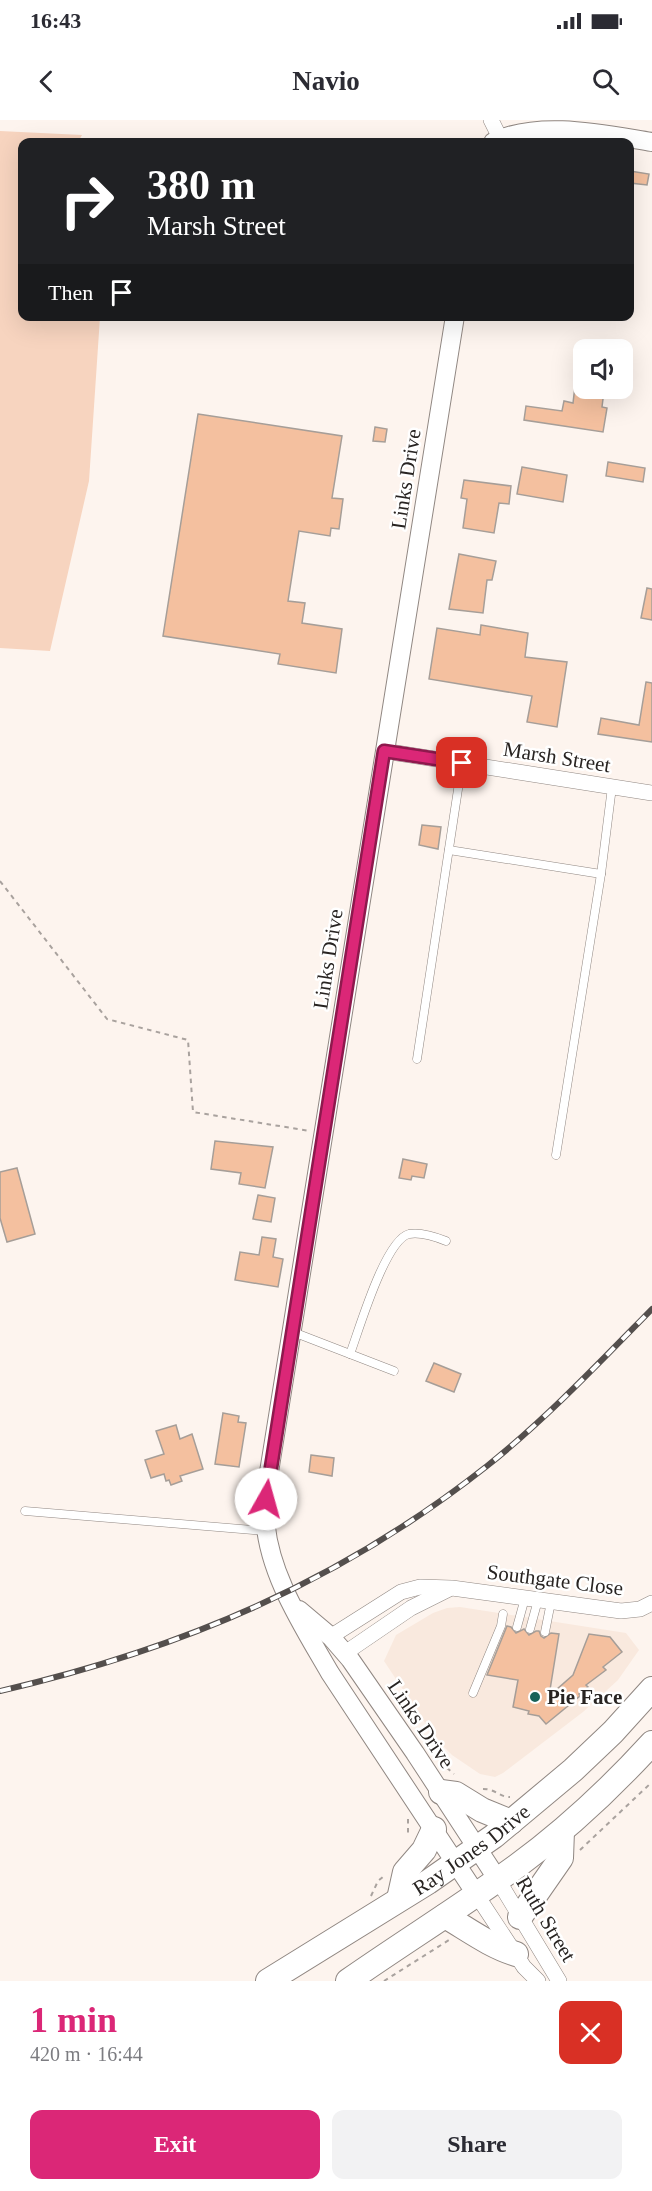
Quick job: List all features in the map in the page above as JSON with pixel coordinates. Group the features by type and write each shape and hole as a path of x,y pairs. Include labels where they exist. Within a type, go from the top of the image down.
{"highway":[{"name":"Ray Jones Drive","path":"267,1981 456,1864 538,1800 613,1732 652,1689"},
{"name":"Ray Jones Drive","path":"348,1981 446,1917 562,1831 618,1779 652,1743"},
{"path":"451,1786 456,1794 482,1810 511,1822"},
{"path":"399,1899 405,1872 424,1850 434,1829"},
{"path":"520,1917 561,1858 562,1831"},
{"path":"446,1917 494,1948 516,1954"}],"street":[{"path":"491,120 496,138"},
{"path":"501,138 512,133 547,129 573,129 628,138"},
{"path":"634,139 652,142"},
{"name":"Links Drive","path":"454,321 291,1331 264,1516 275,1568 322,1658 476,1894"},
{"name":"Marsh Street","path":"384,751 652,794"},
{"name":"Southgate Close","path":"330,1637 409,1588 423,1586 621,1611 640,1609 652,1603"},
{"path":"322,1658 345,1653 411,1608 452,1588"},
{"name":"Links Drive","path":"294,1605 345,1653 416,1753 451,1786 477,1848 498,1880"},
{"path":"322,1658 330,1637"},
{"name":"Ruth Street","path":"498,1880 559,1981"},
{"name":"Ruth Street","path":"476,1894 528,1971 538,1981"}],"lane":[{"path":"417,1059 462,763"},
{"path":"556,1155 601,874 612,787"},
{"path":"449,850 601,874"},
{"path":"350,1354 387,1256 399,1239 410,1234 419,1234 446,1241"},
{"path":"291,1331 394,1371"},
{"path":"25,1511 267,1531"},
{"path":"517,1628 538,1600"},
{"path":"530,1629 538,1600"},
{"path":"538,1600 544,1632"},
{"path":"473,1693 501,1626 503,1614"}],"path":[{"path":"0,881 107,1019 188,1040 194,1112 323,1133"},
{"path":"416,1753 435,1758 451,1786"},
{"path":"476,1788 493,1788 505,1797 538,1800"}],"shaded area":[{"path":"0,131 82,135 80,138 18,138 18,321 100,321 89,481 50,651 0,648"},
{"path":"460,1607 626,1633 639,1650 618,1680 583,1712 503,1773 495,1777 480,1774 445,1748 425,1723 384,1661 396,1635 433,1613 447,1608"}],"building":[{"path":"634,172 649,174 647,185 634,183"},
{"path":"573,399 603,399 602,407 607,408 603,432 524,420 526,406 562,411 564,401 573,403"},
{"path":"198,414 342,436 332,498 343,499 339,529 331,528 330,536 299,531 288,601 305,603 302,623 342,629 336,673 278,664 280,654 163,636"},
{"path":"375,427 387,429 385,442 373,441"},
{"path":"608,462 645,468 643,482 606,476"},
{"path":"522,467 567,475 563,502 517,494"},
{"path":"464,480 511,486 509,504 499,503 494,533 463,528 467,499 461,498"},
{"path":"459,554 496,561 492,580 487,580 483,613 449,609"},
{"path":"647,588 652,589 652,620 641,618"},
{"path":"481,625 528,633 525,657 567,662 557,727 527,722 532,696 429,679 437,628 480,635"},
{"path":"646,682 652,683 652,742 598,734 601,718 639,725"},
{"path":"422,825 441,827 438,849 419,845"},
{"path":"215,1141 273,1147 265,1188 239,1184 241,1173 211,1169"},
{"path":"403,1159 427,1164 424,1178 412,1176 411,1180 399,1178"},
{"path":"17,1168 35,1234 7,1242 0,1218 0,1172"},
{"path":"258,1195 275,1198 271,1222 253,1219"},
{"path":"262,1237 276,1239 273,1257 283,1259 278,1287 235,1280 240,1252 259,1255"},
{"path":"434,1363 461,1374 454,1392 426,1381"},
{"path":"223,1413 239,1416 238,1422 246,1423 239,1467 215,1464"},
{"path":"176,1425 180,1439 192,1434 203,1469 180,1476 182,1481 171,1485 169,1480 166,1481 164,1474 151,1478 145,1460 164,1454 156,1431"},
{"path":"311,1455 334,1458 332,1476 309,1472"},
{"path":"507,1626 516,1633 524,1629 529,1635 539,1631 544,1638 551,1633 559,1634 549,1696 573,1675 589,1634 610,1637 622,1652 603,1667 606,1670 586,1685 588,1687 579,1694 580,1696 546,1724 539,1716 513,1707 518,1680 487,1675"}],"railway":[{"path":"0,1691 67,1674 195,1632 316,1577 374,1544 431,1507 509,1448 572,1390 652,1309"}],"place":[{"name":"Pie Face","path":"535,1697"}],"route":[{"path":"266,1499 384,751 462,763"}]}
